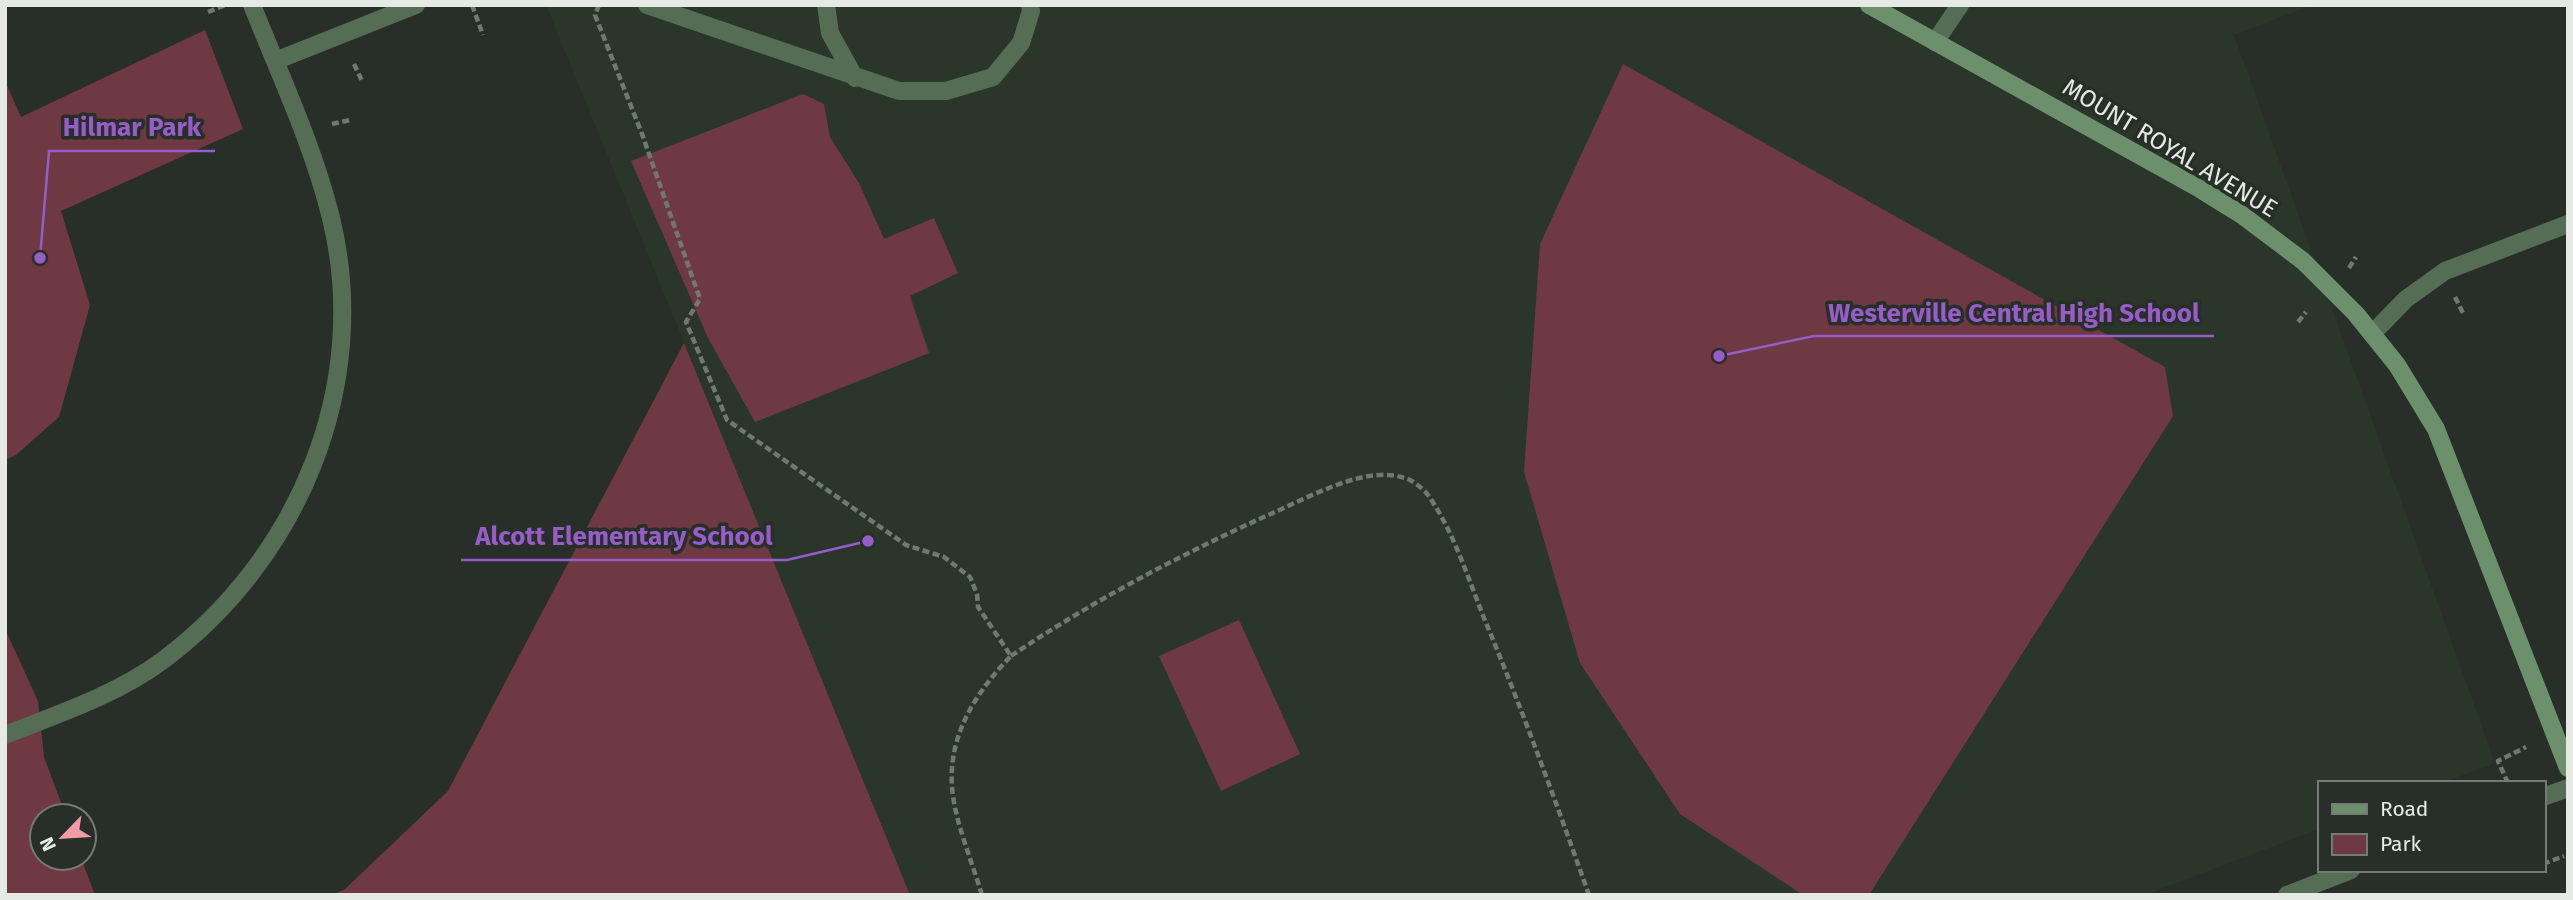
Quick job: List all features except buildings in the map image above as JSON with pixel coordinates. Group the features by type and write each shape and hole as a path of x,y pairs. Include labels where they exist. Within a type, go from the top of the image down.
{"street":[{"path":"5,735 104,696 161,662 212,620 251,576 288,520 316,460 334,396 341,337 340,278 331,220 315,163 252,5"},
{"path":"275,61 416,5"},
{"path":"647,5 899,91 946,91 993,76 1021,44 1031,11 1030,5"},
{"path":"826,5 830,33 855,78"},
{"name":"MOUNT ROYAL AVENUE","path":"1869,5 2242,215 2304,261 2372,334 2397,365 2436,429 2568,768"},
{"path":"1935,41 1960,5"},
{"path":"2372,334 2406,299 2445,271 2568,224"},
{"path":"2545,796 2568,788"},
{"path":"2287,895 2346,872"}],"path":[{"path":"208,12 225,5"},
{"path":"472,5 483,35"},
{"path":"599,5 595,15 642,134 700,299 686,322 727,420 906,545 944,558 970,577 977,594 978,607 1011,656"},
{"path":"355,65 363,83"},
{"path":"332,124 349,120"},
{"path":"2348,269 2356,257"},
{"path":"2455,297 2463,313"},
{"path":"2298,322 2306,312"},
{"path":"982,895 953,796 951,761 960,730 973,702 988,680 1011,656 1042,635 1154,570 1310,496 1358,478 1379,475 1397,475 1413,481 1434,504 1462,565 1532,737 1589,895"},
{"path":"2507,781 2498,761 2526,747"},
{"path":"2545,863 2564,856"}],"shaded area":[{"path":"546,5 2313,5 2234,35 2495,763 2447,781 2318,781 2318,829 2145,895 910,895"}],"green space":[{"path":"205,30 243,129 61,211 90,305 59,417 16,455 5,460 5,81 21,117"},
{"path":"1623,64 2165,367 2173,416 1869,895 1803,895 1680,814 1580,663 1524,472 1540,244"},
{"path":"803,94 824,104 830,137 859,183 884,239 934,218 958,273 910,296 929,353 755,422 708,338 631,161"},
{"path":"684,343 910,895 330,895 344,890 448,791"},
{"path":"1239,620 1300,754 1221,791 1159,656"},
{"path":"5,629 38,701 44,757 61,802 28,802 28,872 86,872 95,895 5,895"}],"place":[{"name":"Hilmar Park","path":"40,258"},
{"name":"Westerville Central High School","path":"1719,356"},
{"name":"Alcott Elementary School","path":"868,541"}]}
